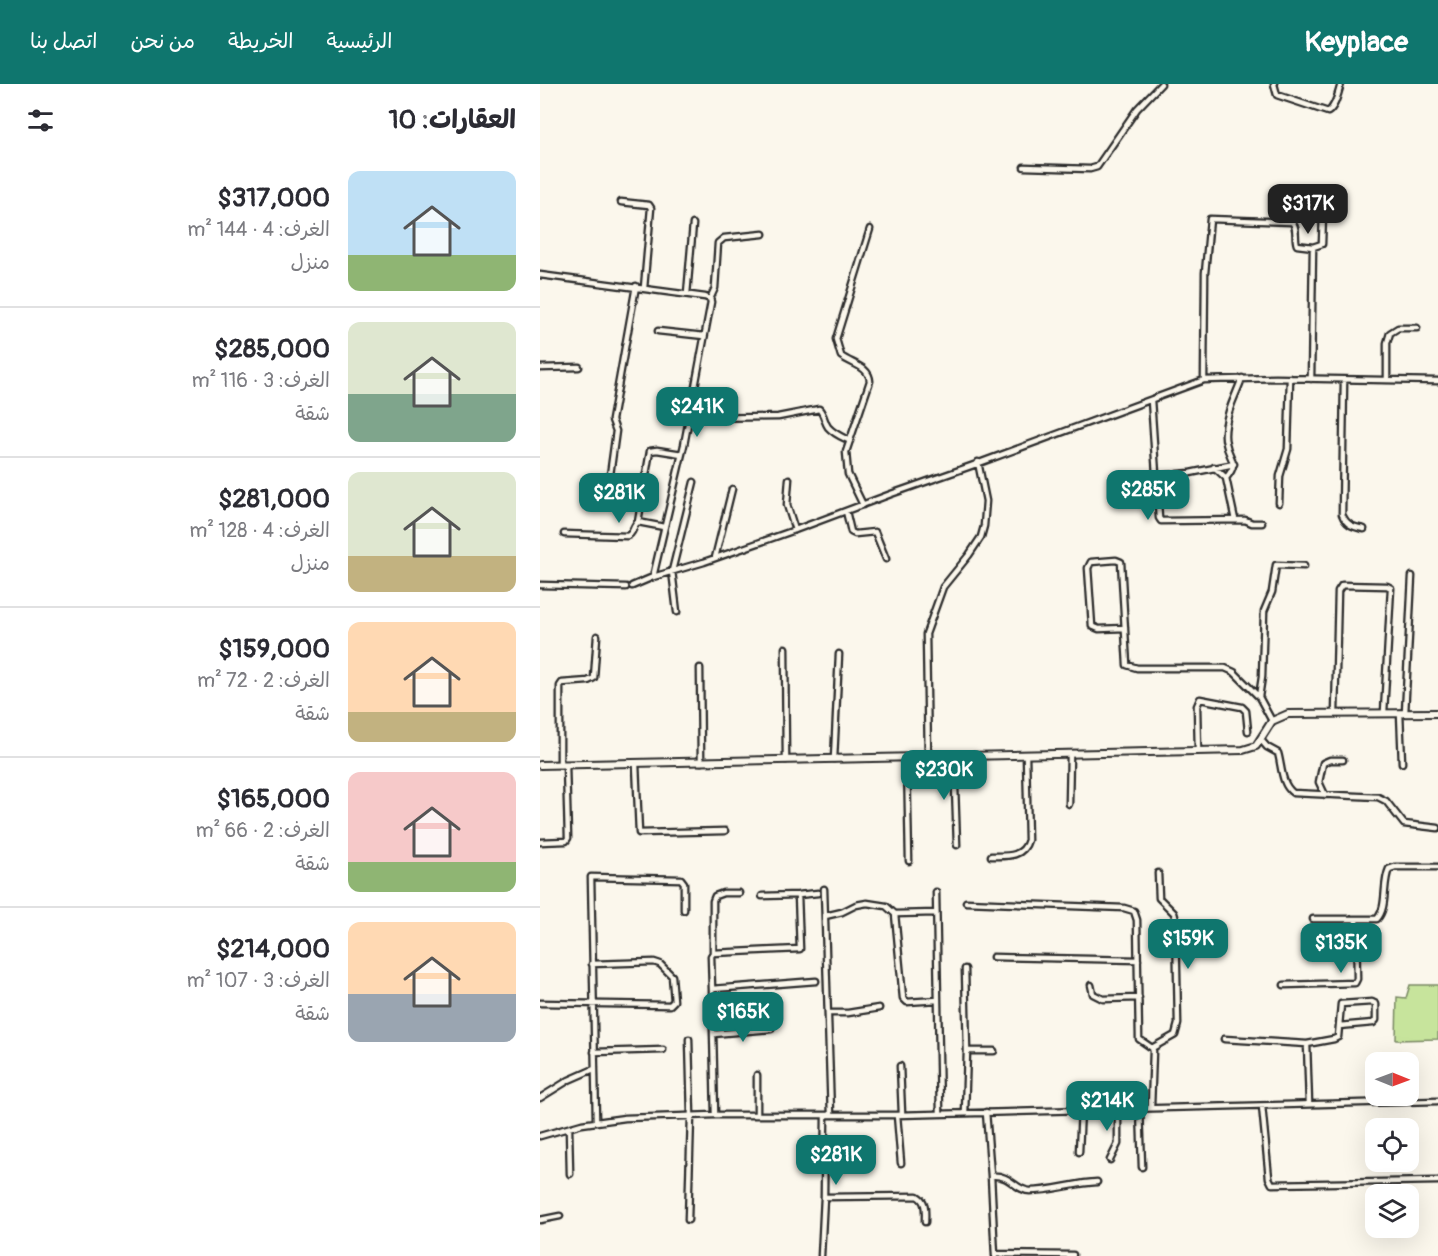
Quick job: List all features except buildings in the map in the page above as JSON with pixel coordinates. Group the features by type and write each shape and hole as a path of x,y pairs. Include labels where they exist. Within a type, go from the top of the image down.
{"street":[{"path":"1024,167 1090,169 1097,167 1137,109 1161,84"},
{"path":"1274,84 1276,93 1280,96 1328,112 1341,84"},
{"path":"621,202 644,204 651,208 644,288"},
{"path":"1204,380 1205,273 1210,219 1293,222 1298,245 1313,247 1322,244 1323,213"},
{"path":"687,294 693,224"},
{"path":"863,505 848,474 846,452 870,376 867,371 841,356 836,339 870,229"},
{"path":"653,577 682,454 710,299 715,288 718,243 724,238 763,234"},
{"path":"1311,379 1313,247"},
{"path":"540,275 636,286 710,299"},
{"path":"610,475 616,431 612,420 636,286"},
{"path":"1387,380 1387,343 1390,333 1398,328 1417,328"},
{"path":"658,331 704,336"},
{"path":"540,368 579,367"},
{"path":"1227,478 1234,464 1226,446 1226,420 1242,378"},
{"path":"1279,503 1280,476 1288,449 1290,378"},
{"path":"632,586 795,530 1204,380 1290,378 1438,381"},
{"path":"1344,380 1342,514 1348,524 1364,529"},
{"path":"1151,400 1161,521 1235,520 1263,524"},
{"path":"689,418 778,417 819,409 832,431 850,441"},
{"path":"564,534 627,536 632,533 638,522 650,452 657,450 682,454"},
{"path":"928,758 926,634 943,587 981,537 986,501 978,462"},
{"path":"1156,476 1234,464"},
{"path":"1214,467 1227,478 1235,520"},
{"path":"789,478 788,505 795,530"},
{"path":"677,612 672,571 694,482"},
{"path":"715,558 732,489"},
{"path":"846,511 851,532 855,534 875,532 886,559"},
{"path":"638,522 664,527"},
{"path":"1125,628 1099,629 1092,626 1088,568 1091,562 1116,560 1121,562 1125,628 1127,665 1137,668 1225,668 1240,677 1259,697 1272,721"},
{"path":"1259,697 1262,677 1264,611 1272,592 1275,568 1278,564 1304,566"},
{"path":"1402,763 1412,576"},
{"path":"540,585 626,587"},
{"path":"1335,713 1338,591 1342,585 1391,588 1384,712"},
{"path":"540,842 566,841 568,838 560,686 562,683 588,681 594,678 597,636"},
{"path":"785,648 786,760"},
{"path":"834,759 839,654"},
{"path":"700,668 701,762"},
{"path":"1198,751 1197,706 1200,699 1242,707 1246,711 1248,731"},
{"path":"540,765 1248,749 1256,746 1272,721 1288,714 1438,713"},
{"path":"1261,740 1267,747 1278,753 1284,782 1289,791 1297,794 1378,797 1386,801 1404,824 1438,828"},
{"path":"1069,804 1070,754"},
{"path":"991,856 1014,855 1022,852 1026,847 1028,840 1026,755"},
{"path":"954,757 957,845"},
{"path":"907,758 909,861"},
{"path":"1325,795 1319,782 1323,763 1330,760 1343,760"},
{"path":"636,764 639,833 725,831"},
{"path":"1313,919 1373,920 1380,916 1389,869 1438,867"},
{"path":"1152,1048 1175,1035 1178,1023 1176,920 1171,909 1159,898 1158,873"},
{"path":"596,1121 591,877 681,879 684,883 684,910"},
{"path":"821,1256 828,1115 828,1013 824,889"},
{"path":"936,892 940,1113"},
{"path":"715,1115 711,956 713,953 713,901 715,896 723,893 739,893"},
{"path":"762,896 818,893"},
{"path":"713,953 800,949 798,895"},
{"path":"966,902 1129,909 1136,915 1139,1039 1152,1048 1151,1107"},
{"path":"825,915 867,903 886,906 895,914 903,998 907,1002 938,1000"},
{"path":"895,914 936,913"},
{"path":"1284,985 1355,983 1357,979 1356,919"},
{"path":"993,957 1138,960"},
{"path":"540,1003 670,1005 674,1001 672,976 660,964 654,962 592,964"},
{"path":"965,969 967,1051 965,1113"},
{"path":"712,989 816,981"},
{"path":"1091,985 1093,994 1099,998 1139,998"},
{"path":"1224,1039 1307,1044 1337,1038 1341,1004 1372,1002 1376,1005 1376,1020 1373,1023 1340,1026"},
{"path":"828,1013 849,1014 879,1008"},
{"path":"713,1034 771,1029"},
{"path":"688,1221 691,1116 689,1040"},
{"path":"1307,1044 1309,1104"},
{"path":"594,1052 663,1050"},
{"path":"967,1051 994,1051"},
{"path":"900,1066 901,1163"},
{"path":"540,1098 569,1080 594,1069"},
{"path":"756,1115 757,1075"},
{"path":"540,1136 596,1121 625,1118 715,1115 899,1115 1438,1101"},
{"path":"1262,1106 1269,1178 1272,1185 1438,1181"},
{"path":"1140,1108 1142,1167"},
{"path":"1079,1152 1081,1109"},
{"path":"1110,1160 1118,1144 1118,1109"},
{"path":"986,1112 995,1255 1073,1256"},
{"path":"569,1128 570,1174"},
{"path":"991,1176 1004,1176 1019,1188 1030,1191 1097,1182"},
{"path":"824,1197 917,1196 925,1204 925,1222"},
{"path":"540,1220 560,1216"}],"green space":[{"path":"1410,985 1438,985 1438,1039 1396,1040 1397,997 1406,998"}]}
